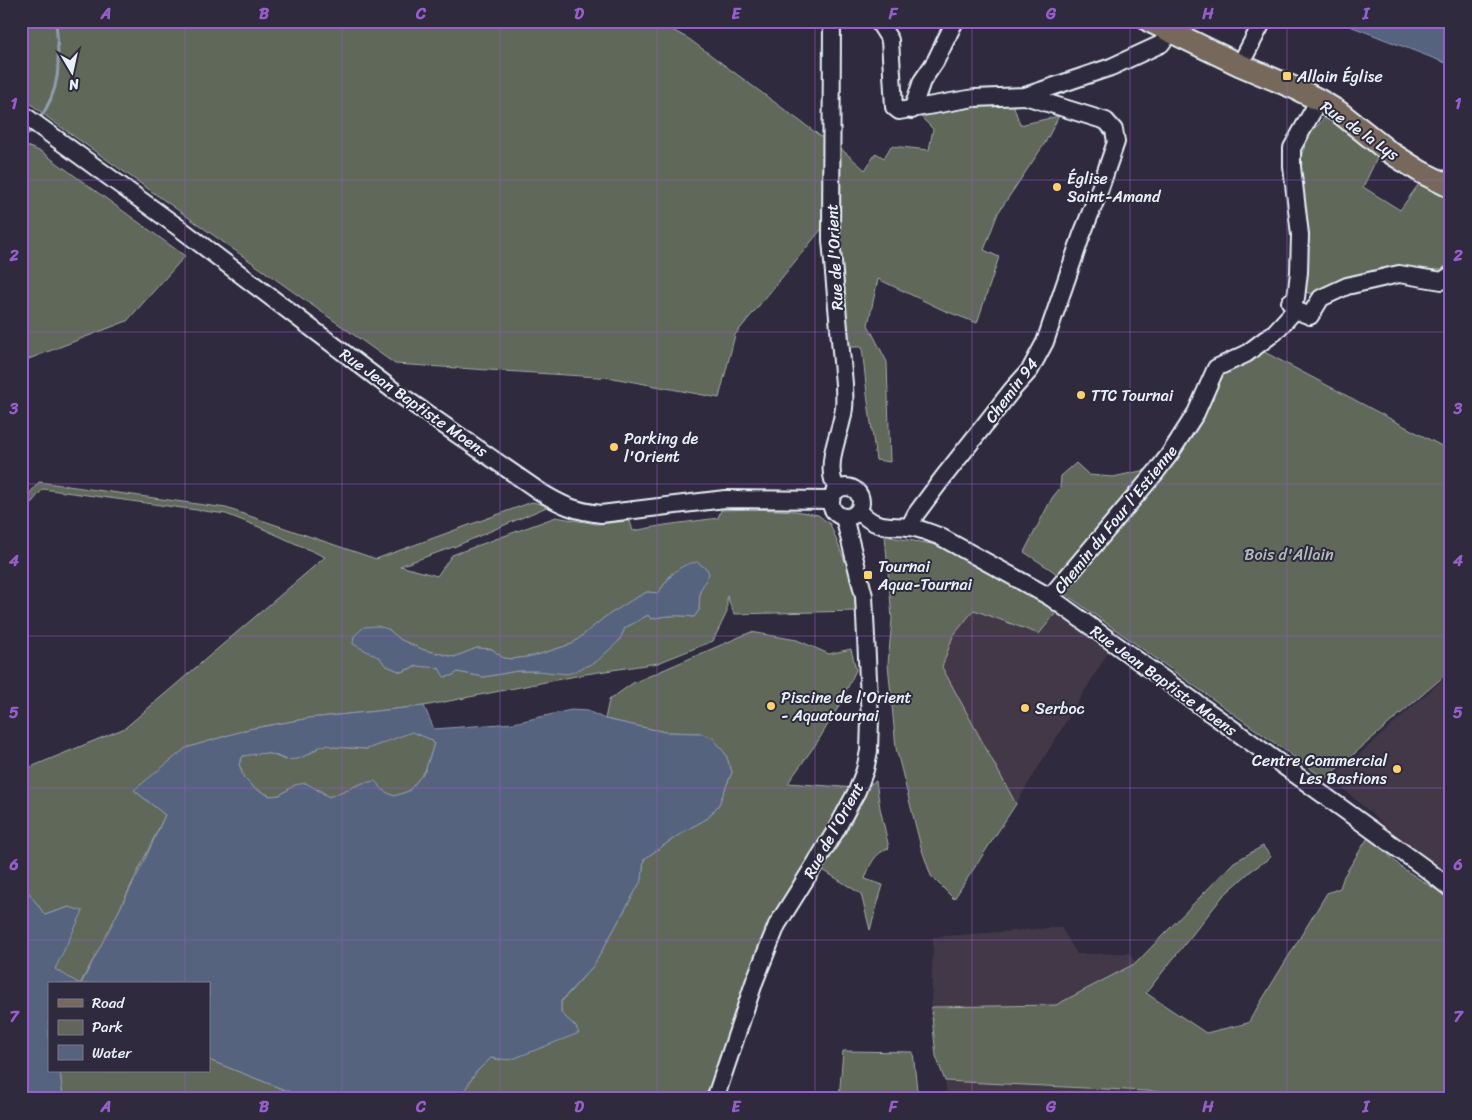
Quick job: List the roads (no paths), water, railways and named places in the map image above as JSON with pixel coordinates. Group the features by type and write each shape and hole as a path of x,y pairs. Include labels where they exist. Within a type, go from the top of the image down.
{"main road":[{"name":"Rue de la Lys","path":"1149,21 1319,100 1339,112 1388,151 1421,172 1451,187"}],"street":[{"name":"Rue de l'Orient","path":"832,21 831,240 844,391 844,407 832,466 834,495"},
{"path":"878,21 890,40 894,107 899,111 974,98 1025,96 1111,67 1161,44 1171,31"},
{"path":"912,110 922,81 935,62 955,21"},
{"path":"1240,64 1263,21"},
{"name":"Chemin 94","path":"909,527 916,514 963,452 1030,370 1045,342 1081,236 1116,142 1114,130 1106,121 1025,96"},
{"path":"1319,100 1292,148 1292,167 1300,235 1296,298 1290,302 1295,310 1310,316 1322,298 1347,286 1399,274 1442,281 1451,275"},
{"name":"Rue Jean Baptiste Moens","path":"21,112 182,230 393,390 539,492 560,504 601,514 725,499 834,495"},
{"name":"Chemin du Four l'Estienne","path":"1050,597 1169,455 1196,412 1216,368 1246,354 1275,332 1295,310"},
{"path":"848,486 855,489 862,499 861,507 851,514 835,513 831,504 834,495 840,487 848,486"},
{"name":"Rue de l'Orient","path":"715,1099 777,925 836,832 865,770 869,751 870,720 864,596 851,514"},
{"name":"Rue Jean Baptiste Moens","path":"851,514 876,525 921,529 939,536 1050,597 1451,889"}],"water":[{"path":"1337,21 1451,21 1451,65"},
{"path":"697,562 707,569 709,574 700,591 699,610 694,617 672,616 651,619 648,615 625,628 619,641 596,662 568,674 517,671 484,677 458,672 444,677 439,668 416,666 401,672 385,665 380,658 353,644 354,636 364,627 377,626 388,629 401,640 424,650 454,657 477,648 492,649 503,658 512,659 534,656 572,644 605,617 632,600 647,592 658,593 670,577 679,569"},
{"path":"424,706 434,729 514,723 571,710 588,711 605,719 665,732 700,733 713,738 725,753 732,772 719,804 708,818 683,832 644,859 642,879 594,965 561,1001 561,1013 576,1027 579,1033 510,1060 491,1058 476,1072 459,1099 308,1099 210,1060 210,982 82,982 142,866 165,815 134,790 186,748 249,729 310,718","holes":["412,732 432,740 434,744 425,771 409,791 394,796 384,791 375,781 363,783 329,797 306,783 295,785 280,795 270,796 254,788 244,778 239,764 243,756 261,753 285,759 302,758 320,747 328,745 367,749"]},
{"path":"21,885 24,886 45,915 69,907 83,911 55,969 77,982 48,982 48,1072 60,1072 63,1099 21,1099"}],"waterway":[{"path":"38,121 52,97 58,73 56,21"},
{"path":"21,135 30,132 33,128"}],"place":[{"name":"Allain Église","path":"1287,76"},
{"name":"Église Saint-Amand","path":"1057,187"},
{"name":"TTC Tournai","path":"1081,395"},
{"name":"Parking de l'Orient","path":"614,447"},
{"name":"Tournai Aqua-Tournai","path":"868,575"},
{"name":"Piscine de l'Orient - Aquatournai","path":"771,706"},
{"name":"Serboc","path":"1025,708"},
{"name":"Centre Commercial Les Bastions","path":"1397,769"}],"park label":[{"name":"Bois d'Allain","path":"1289,554"}]}
